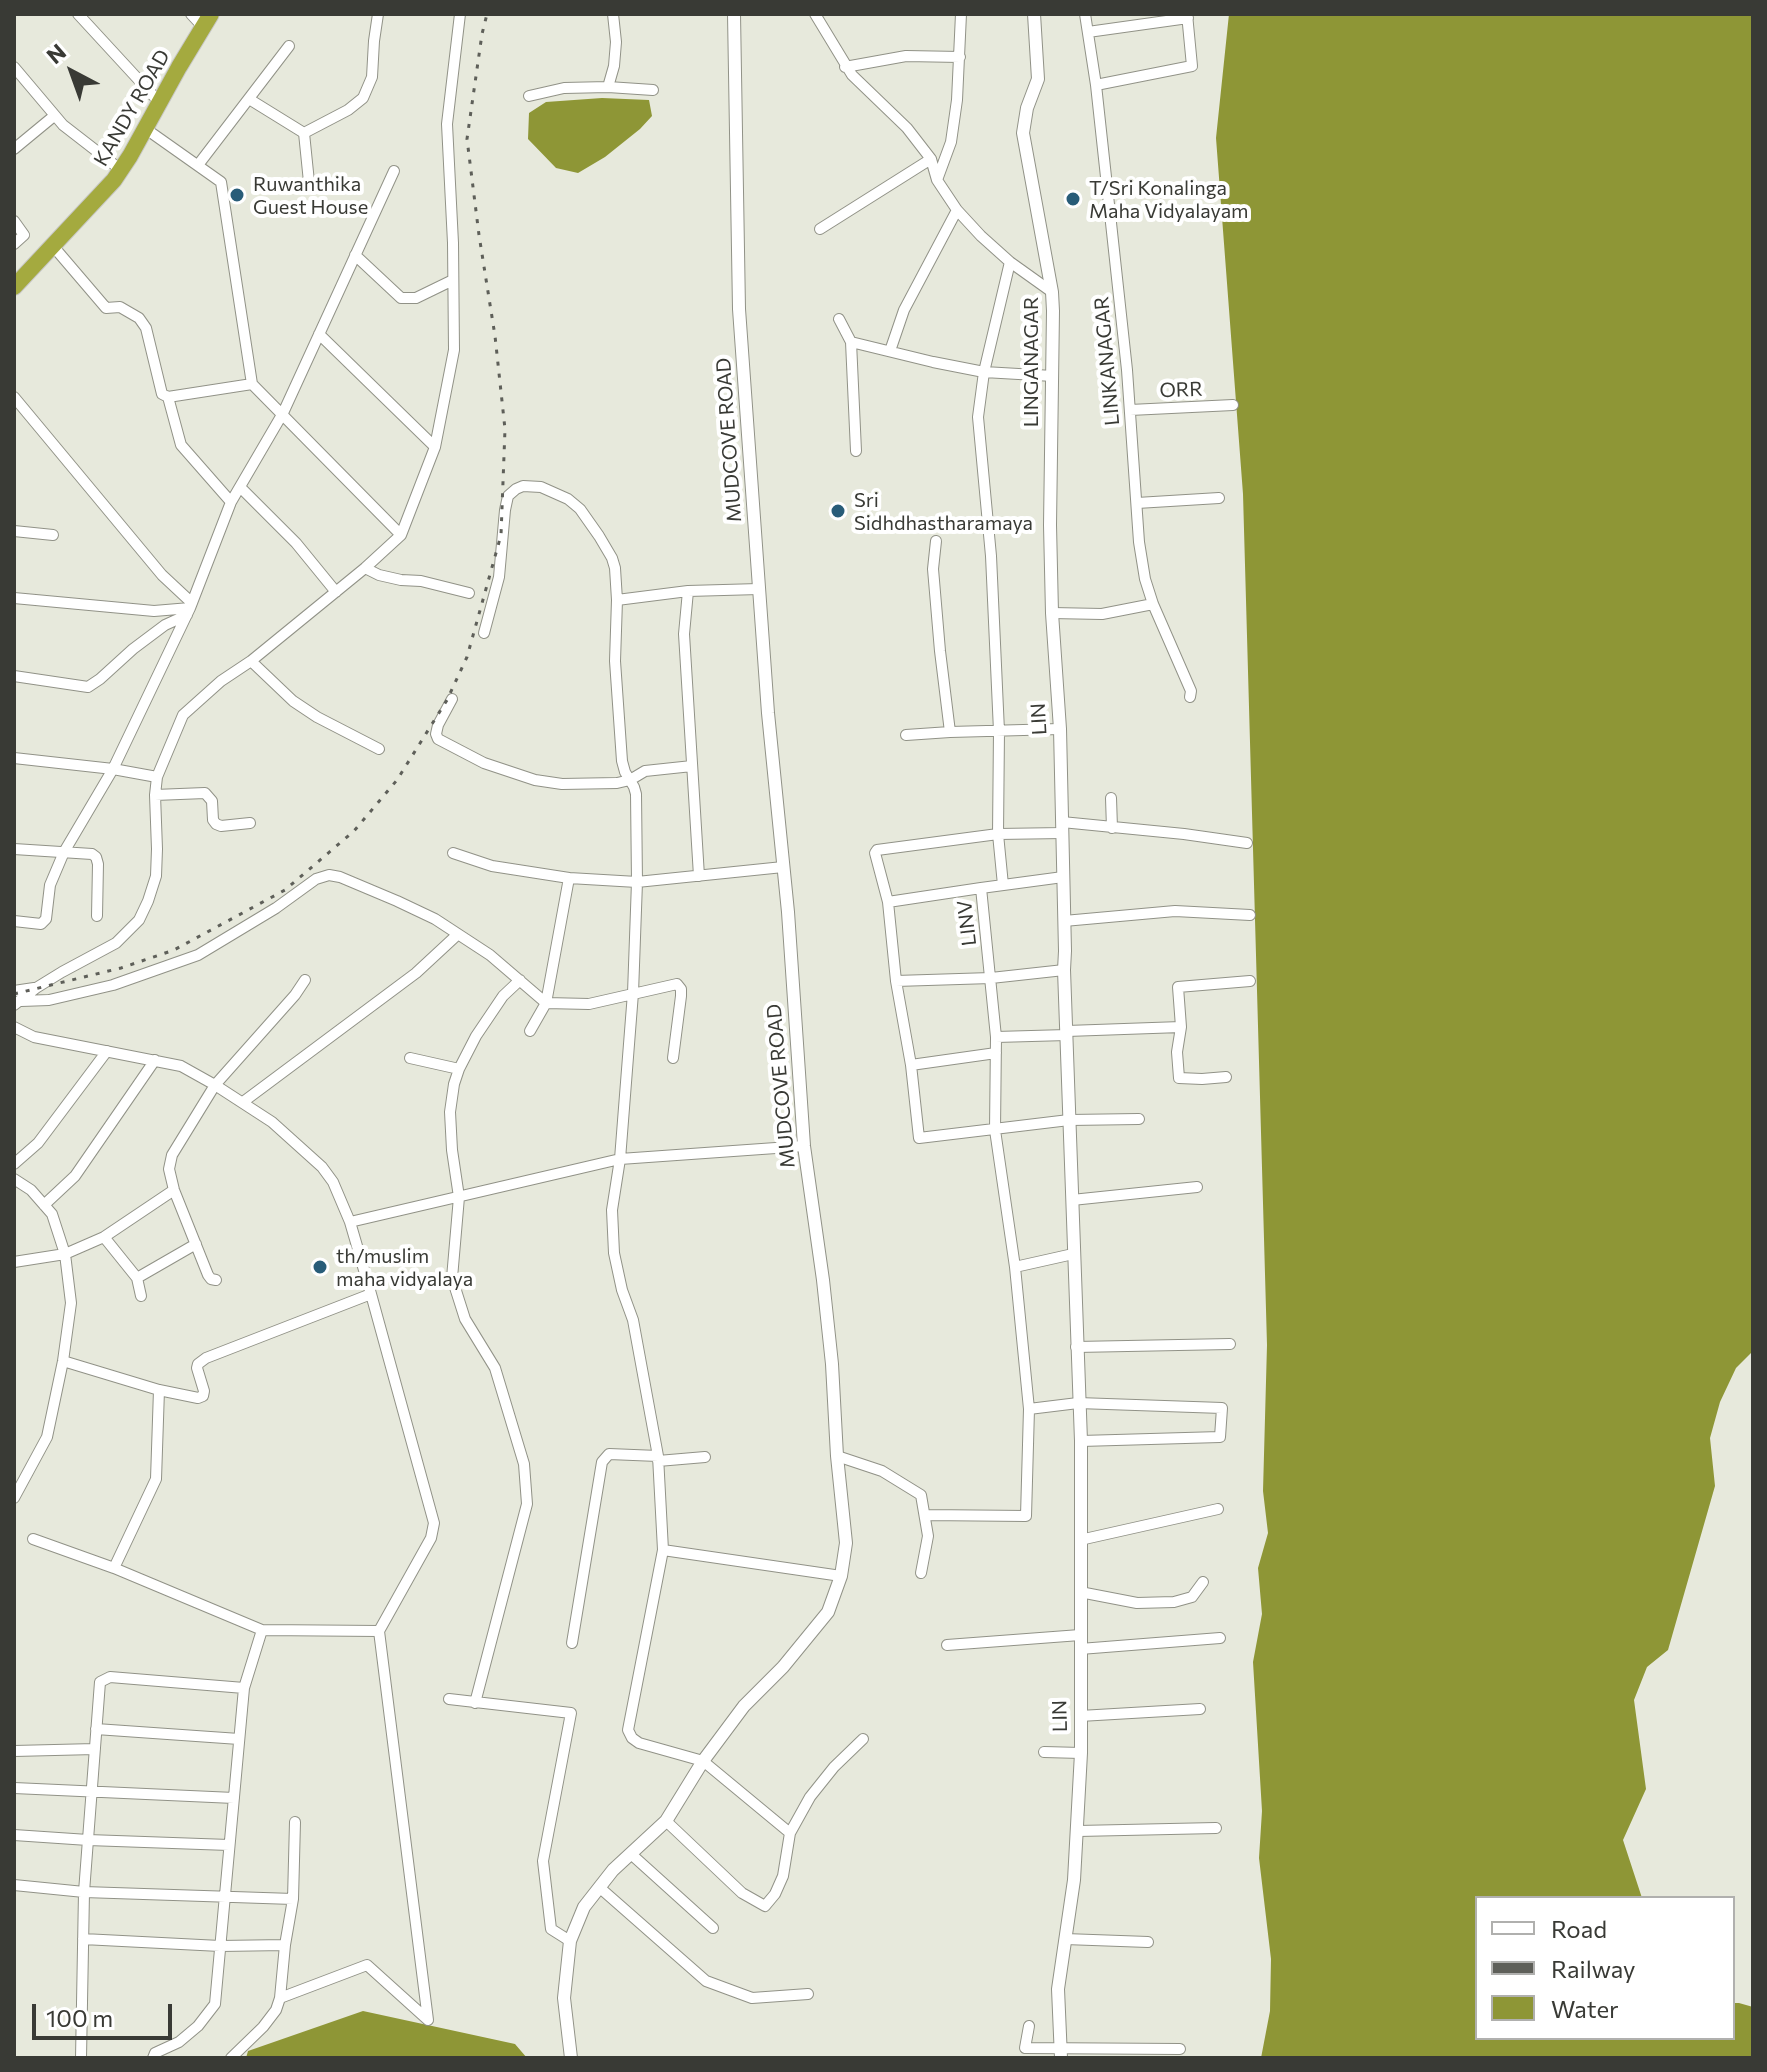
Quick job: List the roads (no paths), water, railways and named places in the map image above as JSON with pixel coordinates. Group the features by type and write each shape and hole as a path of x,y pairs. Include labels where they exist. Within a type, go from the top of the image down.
{"highway":[{"name":"KANDY ROAD","path":"14,287 121,170 207,21"}],"street":[{"path":"78,14 160,103"},
{"path":"191,14 207,21"},
{"path":"304,133 348,110 363,98 372,77 378,14"},
{"path":"16,999 116,943 139,920 156,876 157,777 183,715 221,681 251,661 336,592 401,535 435,447 454,350 447,124 460,14"},
{"path":"608,87 616,42 613,14"},
{"name":"MUDCOVE ROAD","path":"571,2058 564,1998 570,1941 584,1907 613,1870 666,1821 703,1761 744,1706 783,1667 828,1612 841,1576 846,1543 832,1364 804,1146 768,713 739,309 734,14"},
{"path":"815,14 845,67 907,128 931,159 937,180 957,210 1010,262 1052,292"},
{"path":"937,180 951,142 961,14"},
{"name":"LINGANAGAR","path":"1034,14 1038,79 1027,108 1023,133 1052,292 1052,613"},
{"name":"LINKANAGAR","path":"1085,14 1096,85 1127,370 1139,542 1153,604 1191,691 1190,697"},
{"path":"1088,32 1187,16 1192,66 1096,85"},
{"path":"198,165 289,46"},
{"path":"845,67 906,56 960,57"},
{"path":"14,67 63,125 121,170"},
{"path":"529,96 564,88 653,90"},
{"path":"249,99 304,133"},
{"path":"14,149 54,116"},
{"path":"146,129 221,182 252,384 401,535"},
{"path":"304,133 309,182"},
{"path":"820,229 931,159"},
{"path":"14,921 44,923 50,885 64,852 113,769 190,609 231,502 283,413 394,171"},
{"path":"890,351 904,310 957,210"},
{"path":"14,221 24,235 14,244"},
{"path":"53,246 106,308 120,307 139,318 146,328 162,394 168,397 252,384"},
{"path":"355,255 401,298 416,298 453,280"},
{"path":"1003,885 998,834 999,731 991,556 978,417 984,372 1010,262"},
{"path":"839,319 851,342 856,451"},
{"path":"319,334 435,447"},
{"path":"851,342 984,372 1053,376"},
{"path":"14,397 190,609"},
{"path":"168,397 181,445 231,502"},
{"name":"ORR","path":"1130,410 1233,405"},
{"path":"484,633 499,577 508,496 523,486 541,487 568,499 580,509 606,546 615,568 615,661 622,761 636,794 633,993 620,1159 612,1210 614,1253 633,1320 658,1458 663,1550 628,1730 639,1743 703,1761 790,1833"},
{"path":"240,487 296,543 336,592"},
{"path":"1137,503 1219,498"},
{"path":"14,531 53,535"},
{"path":"936,541 933,569 950,732"},
{"path":"365,568 379,575 469,593"},
{"path":"617,600 688,591 759,589"},
{"path":"688,591 684,634 699,876"},
{"path":"14,598 154,611 190,609"},
{"path":"1052,613 1102,614 1153,604"},
{"path":"14,676 88,687 133,649 190,609"},
{"name":"LIN","path":"1052,613 1060,729 1064,970 1081,1441 1081,1753 1074,1880 1058,1989 1060,2054"},
{"path":"251,661 293,701 379,749"},
{"path":"452,699 440,719 436,734 441,741 465,755 511,773 548,782 602,784 630,780 645,771 692,766"},
{"path":"906,735 1060,729"},
{"path":"14,758 157,777"},
{"path":"155,795 205,793 212,801 216,824 250,823"},
{"path":"1111,798 1112,828"},
{"path":"1139,1119 1069,1120 919,1138 888,902 876,850 1062,827 1184,834 1247,843"},
{"path":"14,849 92,854 96,857 97,916"},
{"path":"453,853 492,866 569,878 637,882 783,867"},
{"path":"16,999 49,1000 113,985 198,955 265,915 316,879 329,875 435,919 490,955 546,1003 589,1004 677,984 681,989 673,1058"},
{"name":"LINV","path":"996,1037 981,888 1063,877"},
{"path":"530,1031 546,1003 569,878"},
{"path":"888,902 981,888"},
{"path":"1064,921 1175,911 1250,915"},
{"path":"243,1102 416,973 457,935"},
{"path":"896,981 991,978 1064,970"},
{"path":"216,1280 208,1275 174,1190 169,1169 172,1155 215,1085 305,980"},
{"path":"475,1703 527,1504 524,1464 495,1368 465,1319 452,1278 459,1197 450,1112 459,1069 476,1036 503,996 520,980"},
{"path":"1226,1077 1179,1078 1177,1052 1181,1027 1178,987 1250,981"},
{"path":"14,1027 34,1037 181,1066 272,1122 322,1167 333,1182 350,1222 434,1523 431,1538 379,1631 428,2020 367,1965 280,1998"},
{"path":"926,1515 1026,1516 1029,1409 1015,1267 995,1130 996,1037 1181,1027"},
{"path":"14,1164 38,1143 107,1051"},
{"path":"911,1065 996,1053"},
{"path":"410,1058 459,1069"},
{"path":"44,1205 75,1176 155,1060"},
{"path":"350,1222 620,1159 804,1146"},
{"path":"14,1179 31,1190 52,1214 65,1254 71,1303 47,1437 14,1498"},
{"path":"1072,1200 1197,1187"},
{"path":"14,1262 65,1254 104,1237 174,1190"},
{"path":"104,1237 137,1278 141,1296"},
{"path":"137,1278 196,1244"},
{"path":"1015,1267 1073,1254"},
{"path":"63,1361 159,1390 198,1398 203,1396 204,1391 197,1368 206,1358 371,1294"},
{"path":"1076,1347 1230,1344"},
{"path":"114,1568 156,1479 159,1390"},
{"path":"1029,1409 1078,1403 1222,1408 1220,1437 1081,1441"},
{"path":"572,1643 602,1462 609,1454 658,1458 705,1457"},
{"path":"837,1456 882,1471 921,1495 928,1536 921,1573"},
{"path":"1080,1540 1218,1509"},
{"path":"33,1539 114,1568 262,1630 379,1631"},
{"path":"663,1550 841,1576"},
{"path":"1080,1592 1137,1603 1174,1602 1192,1597 1203,1582"},
{"path":"153,2058 155,2053 179,2042 198,2026 215,2004 244,1688 262,1630"},
{"path":"947,1645 1080,1635"},
{"path":"1080,1649 1220,1638"},
{"path":"81,2058 84,1892 100,1682 110,1677 244,1688"},
{"path":"449,1699 571,1713 543,1861 551,1929 570,1941"},
{"path":"1080,1716 1200,1709"},
{"path":"96,1729 239,1739"},
{"path":"666,1821 742,1893 765,1906 775,1894 783,1876 790,1833 810,1797 834,1767 863,1739"},
{"path":"14,1751 95,1749"},
{"path":"1044,1752 1081,1753"},
{"path":"14,1788 234,1798"},
{"path":"231,2058 263,2027 276,2010 280,1998 293,1899 295,1822"},
{"path":"1078,1831 1216,1828"},
{"path":"14,1835 229,1845"},
{"path":"631,1854 713,1928"},
{"path":"14,1885 84,1892 293,1899"},
{"path":"599,1887 706,1981 752,1998 808,1994"},
{"path":"83,1939 220,1946 285,1945"},
{"path":"1065,1939 1148,1942"},
{"path":"1029,2026 1025,2048 1060,2054 1180,2049"}],"water":[{"path":"1229,14 1753,14 1753,1351 1736,1368 1720,1402 1710,1438 1715,1486 1668,1650 1647,1667 1634,1700 1646,1789 1623,1840 1641,1896 1475,1896 1475,2040 1735,2040 1735,2003 1739,2003 1753,2007 1753,2058 1261,2058 1270,2011 1271,1959 1259,1858 1262,1811 1253,1662 1262,1614 1258,1568 1268,1533 1263,1491 1267,1345 1243,494 1216,138"},
{"path":"602,98 649,100 652,116 605,157 578,173 556,168 528,139 529,113 546,102"},
{"path":"363,2011 515,2044 527,2058 246,2058 248,2051"}],"railway":[{"path":"14,994 121,968 174,950 285,890 354,831 397,780 447,700 467,657 501,535 505,429 467,139 487,14"}],"place":[{"name":"Ruwanthika Guest House","path":"237,195"},
{"name":"T/Sri Konalinga Maha Vidyalayam","path":"1073,199"},
{"name":"Sri Sidhdhastharamaya","path":"838,511"},
{"name":"th/muslim maha vidyalaya","path":"320,1267"}]}
